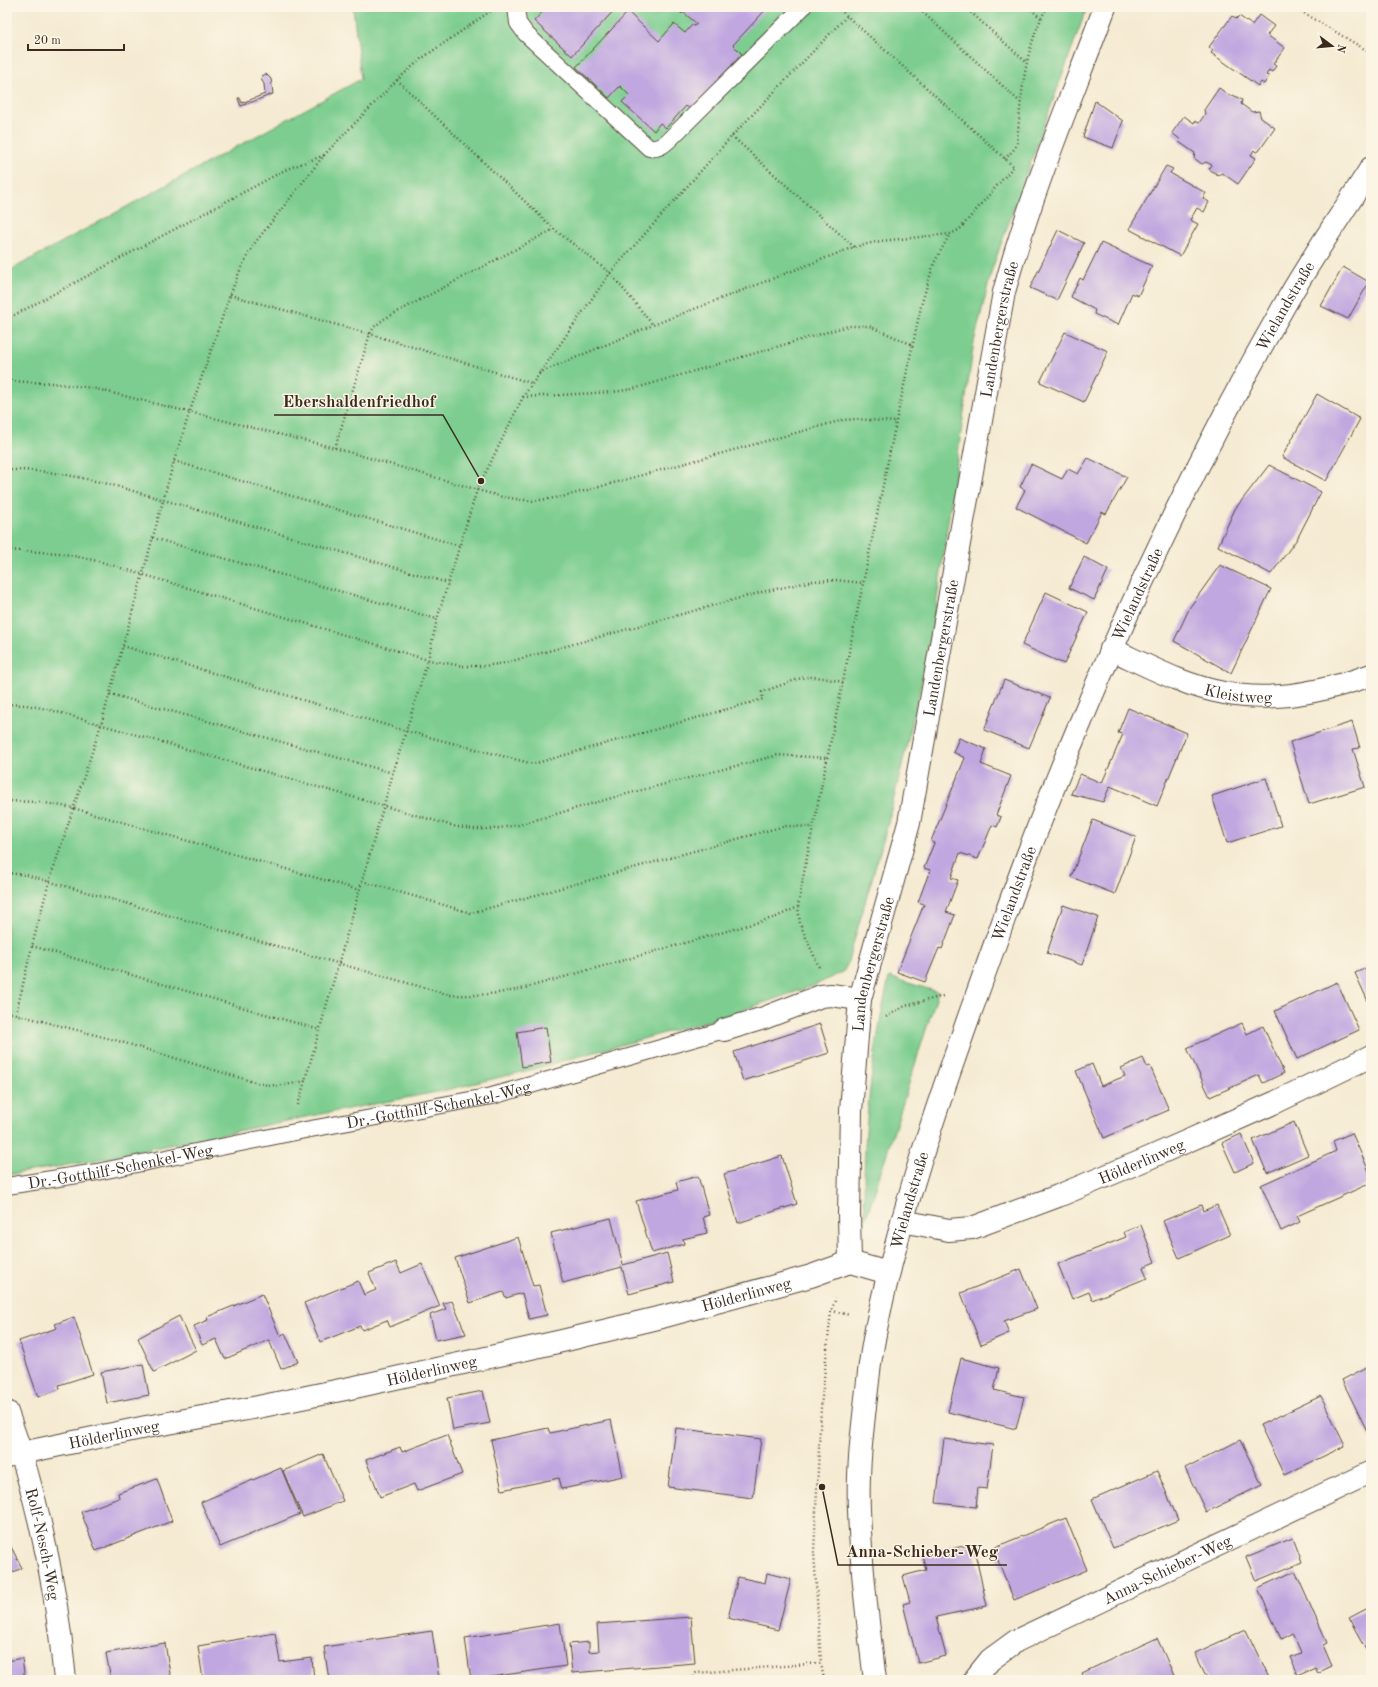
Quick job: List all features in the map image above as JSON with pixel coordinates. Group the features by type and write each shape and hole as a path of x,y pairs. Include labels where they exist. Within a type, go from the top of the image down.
{"street":[{"name":"Landenbergerstraße","path":"850,1262 848,1214 851,1111 860,999 909,824 1004,292 1040,183 1105,7"},
{"name":"Wielandstraße","path":"875,1680 858,1507 860,1456 877,1321 902,1221 929,1131 1011,898 1072,741 1111,650 1158,548 1243,381 1290,296 1371,168"},
{"name":"Kleistweg","path":"1111,650 1188,683 1225,694 1246,696 1277,695 1320,690 1371,675"},
{"name":"Dr.-Gotthilf-Schenkel-Weg","path":"724,1030 764,1018 821,996 831,995 860,999"},
{"name":"Hölderlinweg","path":"902,1221 949,1230 972,1228 1058,1196 1142,1161 1276,1102 1371,1056"},
{"name":"Hölderlinweg","path":"14,1455 146,1427 258,1407 355,1387 562,1342 662,1317 804,1278 850,1262"},
{"path":"850,1262 888,1273"},
{"name":"Rolf-Nesch-Weg","path":"7,1412 14,1455 48,1564 65,1680"},
{"name":"Anna-Schieber-Weg","path":"974,1680 990,1660 1016,1641 1371,1472"}],"lane":[{"path":"516,7 518,23 526,34 649,148 655,149 665,144 674,136 803,7"},
{"name":"Dr.-Gotthilf-Schenkel-Weg","path":"7,1186 97,1172 305,1130 492,1096 724,1030"}],"path":[{"path":"16,1014 49,882 101,725 174,461 230,295 241,268 254,244 325,154 397,80 420,60 496,7"},
{"path":"837,7 1013,166 1025,176 1040,183"},
{"path":"917,7 1020,102"},
{"path":"965,7 1027,62"},
{"path":"1028,7 1040,18"},
{"path":"1005,159 1015,148 1017,143 1020,102 1027,62 1040,18 1047,7"},
{"path":"1294,7 1371,53"},
{"path":"305,1130 298,1105 393,773 428,660 448,583 477,490 523,397 610,273 732,136 846,16"},
{"path":"397,80 554,229 610,273 653,325"},
{"path":"732,136 854,247"},
{"path":"7,319 287,168 325,154"},
{"path":"539,373 653,325 854,247 880,241 950,234 959,230 1013,166"},
{"path":"335,448 370,334 374,327 384,319 554,229"},
{"path":"831,995 800,924 798,907 827,758 913,345 928,279 934,263 950,234"},
{"path":"230,295 370,334 531,384"},
{"path":"523,397 613,392 633,389 848,326 869,326 913,345"},
{"path":"7,381 51,383 92,388 335,448 477,490 517,500 532,501 562,496 718,455 831,422 856,419 896,422"},
{"path":"174,461 460,546"},
{"path":"7,470 28,469 73,475 163,499 448,583"},
{"path":"153,538 438,619"},
{"path":"7,550 58,553 98,561 428,660 462,666 484,666 505,663 762,592 813,581 835,580 864,583"},
{"path":"123,646 406,731 533,764 763,699 762,692 804,677 817,677 843,682"},
{"path":"110,694 393,773"},
{"path":"7,704 26,705 47,709 457,827 474,829 493,829 518,825 763,758 793,754 827,758"},
{"path":"7,801 40,802 73,808 359,890"},
{"path":"362,881 471,913 777,828 787,826 813,827"},
{"path":"7,873 26,875 450,995 474,996 498,994 525,988 776,917 798,907"},
{"path":"32,946 320,1030"},
{"path":"905,1006 943,996"},
{"path":"7,1012 115,1040 256,1084 285,1086 305,1080"},
{"path":"824,1680 821,1663 814,1552 821,1407 831,1311 850,1262"},
{"path":"691,1680 696,1673 821,1663"}],"green space":[{"path":"353,7 1087,7 992,269 974,342 934,620 920,690 887,827 847,965 843,972 813,986 719,1018 522,1072 442,1091 86,1162 7,1175 7,272 361,79"},
{"path":"889,977 938,992 866,1219 864,1188 866,1127 873,1067"}],"building":[{"path":"547,7 617,7 572,56 534,21"},
{"path":"659,7 674,7 668,11"},
{"path":"674,7 768,7 733,45 742,54 691,110 686,106 666,128 660,123 654,131 622,102 629,95 620,86 609,98 576,67 628,12 659,41 674,24 685,33 692,25 694,26 697,24 683,12 682,14"},
{"path":"1259,15 1274,26 1267,35 1285,48 1273,64 1276,66 1272,72 1269,70 1266,75 1269,76 1264,84 1261,82 1258,86 1211,53 1213,50 1209,47 1232,16 1236,19 1239,16 1252,25"},
{"path":"266,74 271,79 273,94 241,106 238,98 240,98 242,103 265,94 264,84 261,79 262,76"},
{"path":"1219,88 1230,96 1233,95 1242,100 1241,104 1252,112 1259,111 1261,118 1275,128 1259,151 1256,152 1254,150 1251,155 1256,158 1238,184 1222,173 1218,175 1209,169 1212,165 1206,162 1202,164 1194,158 1195,153 1179,142 1181,140 1172,133 1184,116 1194,123 1195,121 1199,123 1205,114 1204,110"},
{"path":"1095,101 1123,121 1113,148 1083,137"},
{"path":"1166,166 1173,169 1170,173 1206,193 1203,198 1209,202 1204,212 1197,208 1190,220 1198,224 1180,256 1129,229"},
{"path":"1058,230 1084,243 1057,300 1030,288"},
{"path":"1101,243 1152,266 1138,296 1132,293 1118,325 1094,314 1095,310 1071,297 1080,278 1083,280"},
{"path":"1343,267 1369,282 1348,319 1321,306"},
{"path":"1065,332 1108,351 1084,402 1040,382"},
{"path":"1317,394 1360,419 1326,481 1282,457"},
{"path":"1088,458 1127,477 1106,514 1102,512 1086,543 1016,507 1025,490 1020,487 1031,464 1062,479 1068,469 1078,474"},
{"path":"1269,465 1321,492 1297,539 1271,574 1218,546 1235,509"},
{"path":"1084,557 1108,570 1094,600 1069,588"},
{"path":"1220,565 1271,589 1231,673 1174,641 1190,607"},
{"path":"1046,592 1088,612 1064,664 1022,645"},
{"path":"1004,680 1050,698 1029,748 984,730"},
{"path":"1128,708 1187,733 1157,806 1110,786 1103,802 1071,794 1080,774 1102,783 1123,734 1118,733"},
{"path":"1352,722 1360,748 1353,749 1365,787 1309,804 1290,742"},
{"path":"959,738 986,749 981,764 1011,776 996,815 1001,817 997,827 992,825 978,859 960,853 951,878 958,880 946,912 955,915 942,949 939,948 925,982 897,972 924,904 918,902 930,870 924,868 934,843 931,841 965,758 953,752"},
{"path":"1266,778 1281,826 1227,843 1212,796"},
{"path":"1093,820 1136,837 1115,894 1071,877"},
{"path":"1063,905 1098,917 1082,965 1047,953"},
{"path":"1371,966 1371,1008 1355,973"},
{"path":"1337,982 1359,1030 1297,1059 1275,1011"},
{"path":"1242,1023 1247,1034 1263,1026 1284,1073 1263,1083 1259,1075 1210,1097 1187,1048"},
{"path":"820,1024 829,1053 743,1081 734,1052"},
{"path":"546,1027 551,1062 522,1067 517,1032"},
{"path":"1143,1058 1147,1067 1150,1066 1169,1110 1104,1138 1076,1071 1092,1064 1101,1086 1125,1076 1121,1068"},
{"path":"1294,1122 1308,1155 1267,1173 1253,1140"},
{"path":"1352,1133 1371,1176 1371,1183 1297,1216 1300,1222 1281,1231 1261,1185 1336,1151 1333,1141"},
{"path":"1241,1134 1254,1163 1235,1172 1222,1143"},
{"path":"782,1156 797,1204 738,1223 724,1174"},
{"path":"698,1176 709,1215 703,1217 707,1233 683,1239 684,1244 652,1253 636,1201 678,1190 676,1182"},
{"path":"1201,1205 1203,1211 1217,1205 1230,1235 1179,1258 1163,1221"},
{"path":"611,1218 623,1265 667,1253 674,1282 629,1294 622,1267 563,1283 551,1233"},
{"path":"1141,1225 1155,1262 1143,1267 1147,1278 1092,1300 1089,1292 1072,1299 1058,1264 1126,1237 1124,1232"},
{"path":"518,1237 533,1286 539,1285 547,1315 529,1319 522,1293 506,1298 503,1292 470,1303 455,1258"},
{"path":"396,1262 401,1273 422,1264 440,1306 390,1327 387,1320 362,1330 360,1326 320,1342 304,1303 358,1281 364,1295 376,1290 369,1273"},
{"path":"1021,1269 1037,1309 1004,1321 1009,1333 981,1345 961,1293"},
{"path":"262,1294 280,1336 285,1333 298,1362 281,1369 269,1340 225,1359 216,1339 202,1345 194,1326 208,1320 207,1317"},
{"path":"452,1301 466,1334 436,1340 430,1315 446,1309 443,1303"},
{"path":"179,1316 196,1350 154,1372 138,1338"},
{"path":"74,1317 93,1374 59,1385 60,1389 38,1397 19,1341 57,1328 55,1324"},
{"path":"961,1358 999,1368 994,1390 1024,1397 1016,1429 948,1412"},
{"path":"143,1364 149,1395 107,1403 101,1372"},
{"path":"1371,1365 1371,1439 1342,1380"},
{"path":"483,1391 490,1423 453,1430 447,1398"},
{"path":"1321,1396 1345,1446 1284,1475 1260,1425"},
{"path":"611,1420 623,1476 562,1489 559,1478 502,1490 491,1440 548,1428 550,1433"},
{"path":"676,1428 761,1439 753,1498 668,1487"},
{"path":"447,1435 462,1474 417,1491 414,1484 380,1497 366,1460 400,1447 402,1452"},
{"path":"944,1439 993,1445 987,1489 978,1488 976,1507 936,1503"},
{"path":"1240,1440 1262,1485 1206,1512 1185,1468"},
{"path":"323,1454 343,1501 303,1517 283,1471"},
{"path":"281,1468 300,1514 220,1547 201,1502"},
{"path":"1157,1471 1178,1520 1113,1548 1092,1499"},
{"path":"157,1479 172,1521 96,1551 81,1512 119,1498 118,1493"},
{"path":"1066,1518 1087,1570 1014,1600 993,1548"},
{"path":"1293,1538 1302,1562 1256,1581 1246,1557"},
{"path":"973,1544 987,1606 936,1617 946,1656 918,1663 903,1604 910,1602 903,1576 926,1570 922,1555"},
{"path":"10,1545 22,1568 7,1575 7,1546"},
{"path":"1371,1558 1371,1568 1367,1560"},
{"path":"1295,1571 1327,1643 1323,1645 1332,1666 1319,1672 1316,1667 1298,1675 1290,1657 1301,1653 1292,1633 1281,1639 1258,1588"},
{"path":"767,1573 791,1579 778,1630 728,1618 738,1577 765,1583"},
{"path":"1371,1606 1371,1647 1366,1650 1348,1618"},
{"path":"691,1617 695,1663 572,1673 569,1644 589,1642 589,1652 599,1651 597,1624"},
{"path":"560,1623 566,1666 471,1680 465,1638"},
{"path":"1246,1630 1270,1680 1208,1680 1195,1653"},
{"path":"432,1631 439,1679 329,1680 324,1647"},
{"path":"275,1633 280,1662 312,1658 314,1680 203,1680 198,1646"},
{"path":"1157,1638 1176,1680 1085,1680 1082,1673"},
{"path":"165,1643 171,1680 111,1680 106,1653"},
{"path":"22,1658 25,1680 7,1680 7,1661"}],"place":[{"name":"Ebershaldenfriedhof","path":"481,481"},
{"name":"Anna-Schieber-Weg","path":"822,1487"}]}
